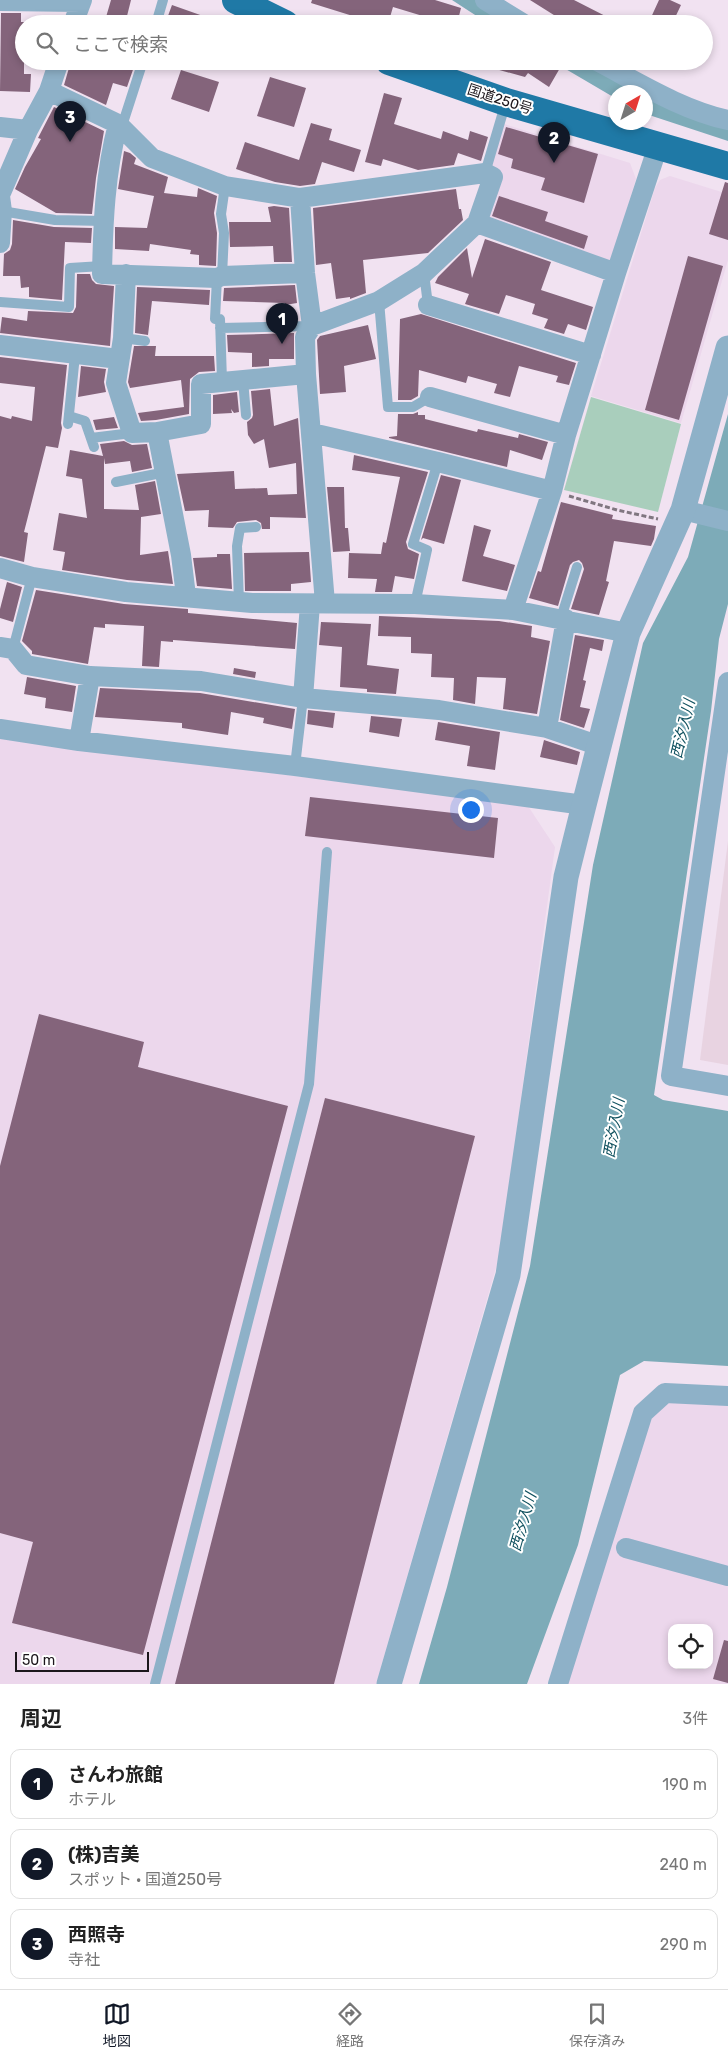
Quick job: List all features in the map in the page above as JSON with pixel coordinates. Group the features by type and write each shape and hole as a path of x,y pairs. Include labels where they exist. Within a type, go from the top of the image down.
{"highway":[{"path":"236,0 267,15"},
{"name":"国道250号","path":"415,70 506,102 728,166"}],"street":[{"path":"484,0 509,15"},
{"path":"0,1 81,1 76,15"},
{"path":"0,243 1,201 28,130 49,91 57,70"},
{"path":"615,70 710,116 728,120"},
{"path":"49,91 120,125 152,158 225,186 300,198 485,173 493,177 477,223 424,273 379,301 312,326 305,337 306,374 312,433 318,604 303,698"},
{"path":"120,125 110,158 104,221 102,274 220,277 305,273"},
{"path":"0,128 28,130"},
{"path":"513,610 552,491 566,435 616,273 658,146"},
{"path":"300,198 305,273 312,326"},
{"path":"477,223 616,273"},
{"path":"126,274 123,338 116,383 132,433 157,432 202,424 200,384 306,374"},
{"path":"428,305 591,355"},
{"path":"0,346 119,359"},
{"path":"389,1684 508,1275 566,877 584,805 628,633 681,516 728,348"},
{"path":"430,397 566,435"},
{"path":"157,432 181,555 186,596"},
{"path":"312,433 552,491"},
{"path":"681,516 728,521"},
{"path":"0,568 32,577 126,592 239,602 415,604 513,610 628,633"},
{"path":"546,728 564,619"},
{"path":"6,648 26,665 90,676 201,681 303,698 439,710 546,728 600,746"},
{"path":"78,741 90,676"},
{"path":"728,682 724,735 671,1076 728,1086"},
{"path":"0,729 78,741 295,766 584,805"},
{"path":"558,1684 643,1413 665,1393 728,1396"},
{"path":"626,1548 728,1576"}],"lane":[{"path":"159,15 163,0"},
{"path":"120,125 140,70"},
{"path":"485,173 506,102"},
{"path":"222,382 220,319 215,319 224,233 221,214 225,186"},
{"path":"1,201 55,220 104,221"},
{"path":"0,302 68,307 70,268 102,266"},
{"path":"424,273 428,305"},
{"path":"379,301 388,407 413,407 430,397"},
{"path":"220,328 312,326"},
{"path":"123,338 145,341"},
{"path":"75,355 68,420 85,421 93,443 132,433"},
{"path":"243,380 246,415"},
{"path":"415,604 427,550 413,544 438,462"},
{"path":"116,482 166,472"},
{"path":"239,602 237,546 240,528 256,526"},
{"path":"564,619 578,566"},
{"path":"6,648 32,577"},
{"path":"295,766 303,698"},
{"path":"155,1684 309,1084 327,852"}],"path":[{"path":"552,491 617,510 681,516"}],"shaded area":[{"path":"501,123 630,163 636,179 610,265 487,224 490,167"},
{"path":"670,176 728,194 728,260 681,423 591,396 655,188 660,180"},
{"path":"0,738 528,806 555,847 500,1254 376,1684 0,1684"},
{"path":"728,841 728,1065 700,1060"},
{"path":"666,1400 728,1404 728,1684 565,1684 647,1419"}],"green space":[{"path":"591,397 681,424 658,512 564,490"}],"water":[{"path":"452,0 476,0 500,15 475,15"},
{"path":"567,70 602,70 631,85 608,85 608,94"},
{"path":"653,96 728,128 728,141 653,116"},
{"name":"西汐入川","path":"728,414 728,604 719,639 711,711 654,1095 663,1100 728,1111 728,1366 644,1361 620,1375 578,1545 527,1684 419,1684 447,1587 530,1266 593,865 643,643 688,557"}],"building":[{"path":"111,0 131,0 127,15 107,15"},
{"path":"312,0 435,0 461,8 459,15 419,15 393,7 391,15 350,15 311,3"},
{"path":"530,0 574,0 603,15 554,15"},
{"path":"659,0 670,0 681,5 676,15 652,15"},
{"path":"172,5 200,15 168,15"},
{"path":"1,13 21,13 21,15 15,15 15,70 24,70 24,74 31,74 30,92 0,91"},
{"path":"68,70 133,70 127,87 113,83 106,105 64,85"},
{"path":"181,70 219,82 209,112 171,99"},
{"path":"500,70 559,70 549,87 528,73 525,77"},
{"path":"270,77 306,88 294,127 257,116"},
{"path":"384,93 402,98 394,124 441,139 443,131 468,140 470,131 488,137 481,161 458,153 454,165 418,170 383,159 381,166 365,162"},
{"path":"54,107 104,131 92,214 56,213 15,189 41,139 38,138"},
{"path":"311,123 332,129 329,140 361,150 354,172 322,162 315,184 300,186 275,182 236,169 245,142 299,160"},
{"path":"506,127 598,154 584,203 541,190 545,178 511,168 513,159 498,154"},
{"path":"124,151 136,158 134,164 168,177 164,193 197,197 198,188 217,196 214,213 217,233 216,266 199,265 199,255 190,254 191,250 150,244 149,251 115,249 115,227 147,228 154,196 118,189"},
{"path":"725,182 728,183 728,240 709,234"},
{"path":"456,189 463,220 428,253 363,260 366,293 350,299 350,297 336,299 331,263 316,265 313,208"},
{"path":"499,196 548,212 545,221 588,236 584,249 492,216"},
{"path":"268,207 289,208 292,262 274,262 273,246 230,247 229,222 271,222"},
{"path":"13,220 54,227 92,228 91,243 65,242 62,300 29,297 29,287 21,288 20,276 3,276 4,254 10,250 12,244"},
{"path":"485,239 551,262 541,290 593,307 586,330 568,324 564,334 544,328 548,319 532,314 535,304 506,295 499,314 465,304 469,294 435,283 438,277 467,248 472,278"},
{"path":"688,256 723,266 679,420 645,410"},
{"path":"77,274 90,274 96,284 114,286 110,346 0,333 2,317 27,321 28,311 73,313 76,307"},
{"path":"295,285 297,303 285,305 285,303 223,301 224,288"},
{"path":"137,287 210,290 209,305 152,301 148,335 135,333"},
{"path":"421,314 576,363 569,385 556,382 558,376 519,366 510,397 494,393 497,384 468,376 466,383 419,370 418,396 411,400 398,400 400,319"},
{"path":"368,325 376,359 344,366 346,392 320,394 317,340 320,336"},
{"path":"294,333 294,359 269,359 269,366 252,367 252,353 228,352 227,335"},
{"path":"134,346 156,346 155,356 214,356 215,371 199,372 190,379 189,414 141,421 138,413 184,407 181,380 130,388 128,382"},
{"path":"0,357 67,365 62,428 58,448 46,446 24,532 28,533 24,562 0,556 0,416 11,419 12,416 32,421 35,387 0,383"},
{"path":"81,366 106,369 104,382 106,392 78,397"},
{"path":"270,389 274,426 298,418 306,518 270,517 270,529 262,529 261,523 256,520 237,522 233,528 208,527 209,510 185,511 177,474 234,471 235,489 267,488 268,495 297,494 296,463 269,468 264,439 254,444 248,435 247,422 253,415 251,391"},
{"path":"237,392 239,412 234,413 231,409 232,413 213,414 213,395"},
{"path":"418,412 418,415 425,415 425,419 477,432 478,429 518,438 519,434 548,442 542,460 510,450 507,467 389,438 397,436 398,414"},
{"path":"114,417 118,428 96,430 93,420"},
{"path":"124,441 132,445 147,444 152,468 132,472 130,461 105,464 104,458 104,509 139,510 135,485 155,481 161,514 141,517 140,555 168,551 173,584 127,580 62,570 65,552 53,550 59,513 87,518 82,479 66,476 70,450 103,456 100,444"},
{"path":"354,455 428,472 406,542 408,549 419,554 414,579 395,576 392,592 375,592 377,579 348,578 349,553 381,554 383,542 386,543 400,477 352,470"},
{"path":"441,475 461,480 444,544 423,538 421,540"},
{"path":"327,487 344,487 345,528 348,528 350,551 333,552"},
{"path":"561,502 613,515 612,519 656,526 651,546 614,541 606,581 609,582 599,615 571,609 584,569 579,560 570,565 558,606 529,598 538,571 541,572"},
{"path":"474,525 491,530 483,556 515,565 507,591 462,581"},
{"path":"309,552 311,582 291,584 291,591 245,591 244,553"},
{"path":"217,554 230,554 232,589 197,586 193,558 217,557"},
{"path":"7,582 22,587 13,622 0,618 0,609"},
{"path":"36,590 124,604 188,609 188,613 297,623 295,649 173,640 173,642 161,641 159,667 142,666 144,626 105,624 105,628 94,627 88,664 32,654 32,651 22,641"},
{"path":"379,616 499,621 532,626 531,637 550,641 537,714 503,709 506,678 477,677 475,704 453,700 454,678 431,677 432,654 411,653 411,637 378,636"},
{"path":"321,622 371,624 367,665 399,669 396,694 367,692 367,689 340,687 342,647 319,645"},
{"path":"575,635 604,640 602,651 590,648 583,680 586,681 580,707 590,709 584,728 560,720"},
{"path":"234,668 256,672 255,678 233,674"},
{"path":"27,677 76,686 72,712 45,708 46,698 24,694"},
{"path":"100,688 200,693 295,709 292,729 263,723 264,718 231,712 228,735 182,728 182,723 95,717"},
{"path":"308,710 335,713 333,728 307,724"},
{"path":"371,716 402,719 399,737 369,732"},
{"path":"438,722 500,732 495,770 467,766 470,746 435,740"},
{"path":"544,740 580,752 577,765 540,757"},
{"path":"310,797 498,818 494,858 305,836"},
{"path":"39,1014 144,1042 138,1067 288,1106 143,1655 12,1623 33,1542 0,1533 0,1166"},
{"path":"325,1098 475,1136 334,1684 175,1684"},
{"path":"724,1640 728,1641 728,1683 713,1679"}],"place":[{"name":"西照寺","path":"70,142"},
{"name":"(株)吉美","path":"554,163"},
{"name":"さんわ旅館","path":"282,344"}]}
